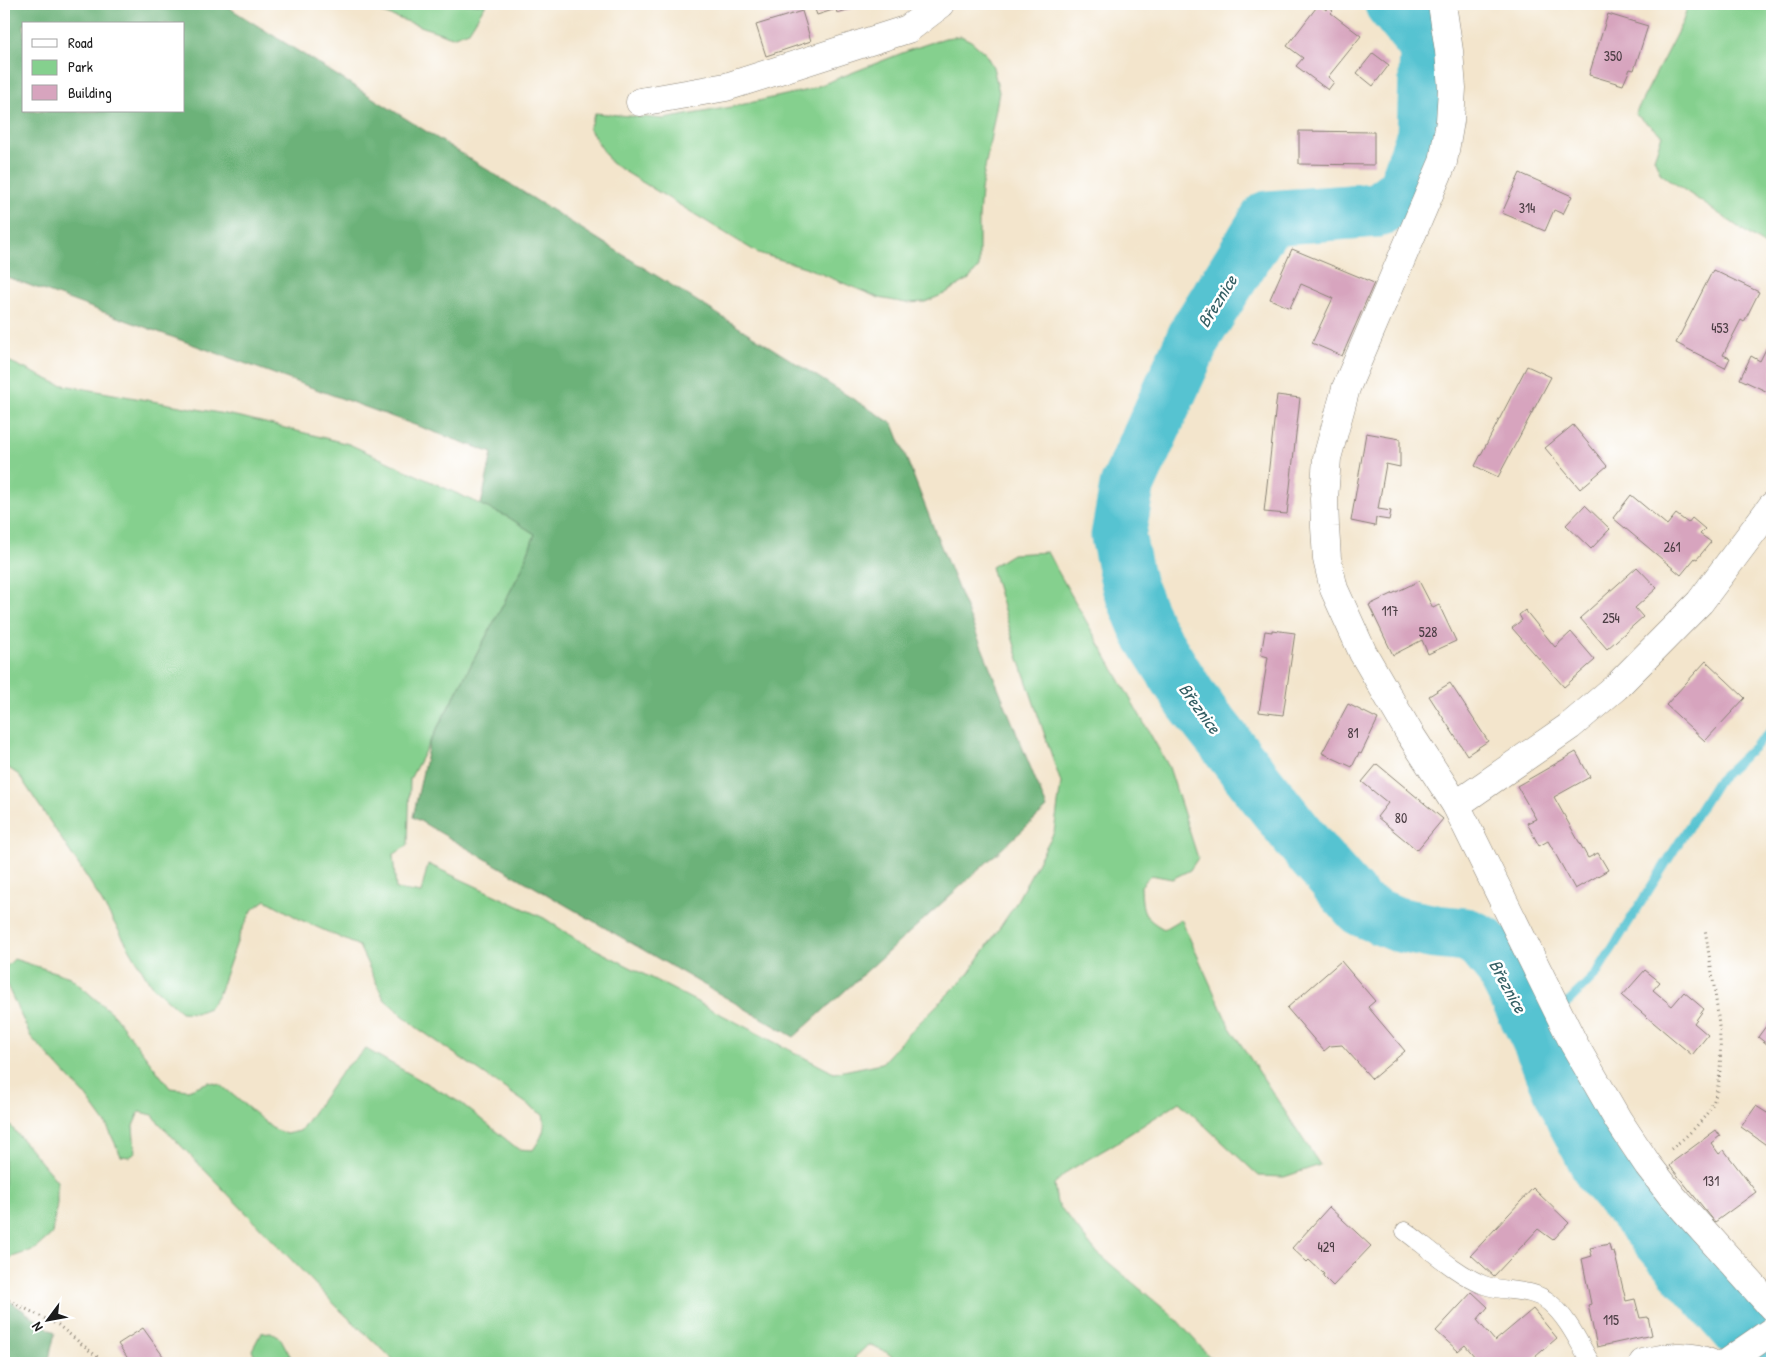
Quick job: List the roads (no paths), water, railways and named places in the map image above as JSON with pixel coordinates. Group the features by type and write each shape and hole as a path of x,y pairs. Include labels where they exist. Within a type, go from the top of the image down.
{"street":[{"path":"640,102 726,87 908,29 941,4"},
{"path":"1442,4 1449,50 1452,88 1450,121 1443,162 1346,388 1327,458 1324,499 1327,559 1334,589 1362,653 1410,734 1456,805 1574,1044 1618,1120 1648,1166 1672,1196 1772,1308"},
{"path":"1456,805 1570,726 1616,687 1700,602 1772,506"},
{"path":"1731,1359 1769,1334"},
{"path":"1643,1363 1677,1356 1691,1357 1710,1363"}],"lane":[{"path":"1405,1231 1468,1276 1484,1285 1502,1290 1529,1292 1549,1302 1559,1312 1590,1363"}],"waterway":[{"name":"Březnice","path":"1392,4 1427,47 1424,135 1404,190 1378,210 1268,218 1197,331 1127,486 1118,536 1129,586 1148,631 1192,701 1314,856 1361,909 1396,924 1435,932 1466,935 1481,942 1502,967 1536,1034 1574,1120 1602,1173 1743,1335 1762,1363"},
{"path":"1536,1034 1596,974 1717,782 1772,730"},
{"path":"1717,1337 1743,1335"}]}
